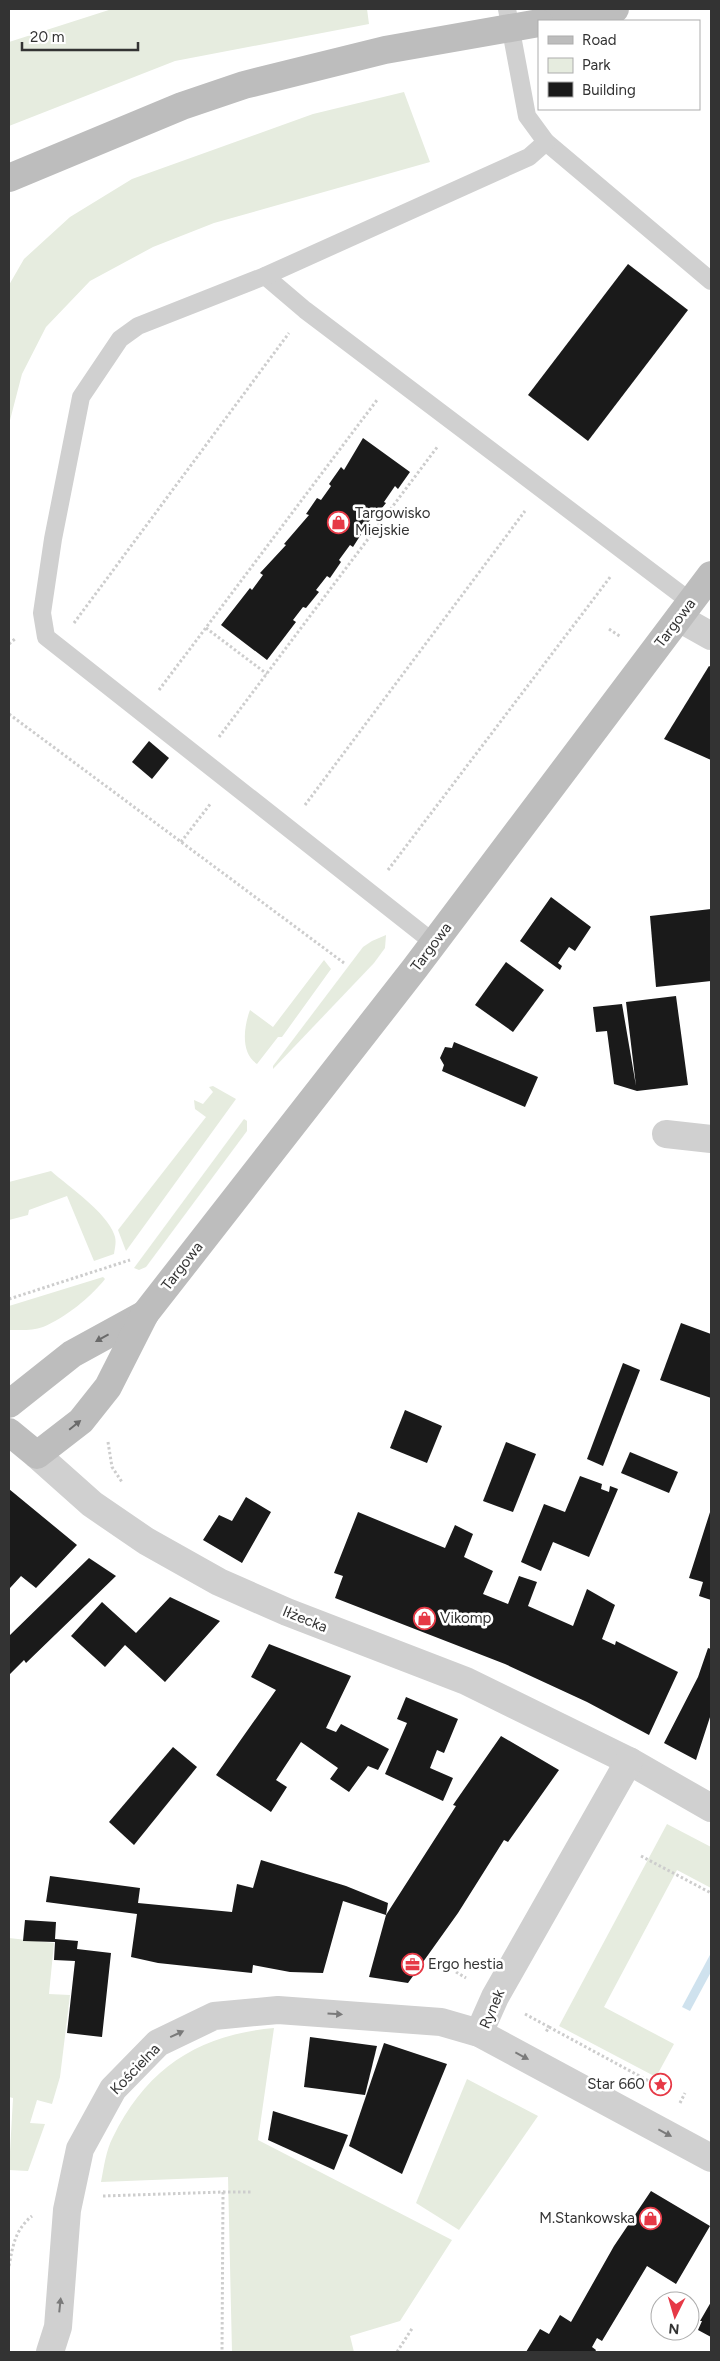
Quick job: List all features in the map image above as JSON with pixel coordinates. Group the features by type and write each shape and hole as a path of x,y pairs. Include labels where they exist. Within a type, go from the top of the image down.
{"street":[{"path":"552,20 615,9"},
{"path":"10,179 182,106 244,85 385,50 538,22"},
{"name":"Targowa","path":"37,1455 81,1421 108,1387 144,1314 297,1122 711,575"},
{"path":"685,610 711,636"},
{"path":"666,1134 711,1139"},
{"name":"Targowa","path":"9,1404 72,1354 144,1314"},
{"name":"Iłżecka","path":"9,1432 92,1504 146,1541 218,1582 287,1612 466,1681 629,1761"},
{"path":"629,1761 711,1808"},
{"name":"Rynek","path":"629,1761 495,1997 479,2033 711,2158"},
{"name":"Kościelna","path":"50,2352 58,2327 67,2210 80,2149 113,2089 158,2043 214,2016 278,2010 441,2022 479,2033"}],"lane":[{"path":"507,9 527,116 546,142 711,281"},
{"path":"434,943 46,637 42,613 53,539 81,397 120,339 138,326 265,276 529,157 546,142"},
{"path":"265,276 305,310 628,554 685,610"}],"path":[{"path":"57,646 305,310"},
{"path":"142,713 394,377"},
{"path":"202,760 455,424"},
{"path":"288,828 542,489"},
{"path":"371,893 628,554"},
{"path":"206,628 266,674"},
{"path":"9,714 344,963"},
{"path":"180,842 198,819"},
{"path":"9,1299 130,1260"},
{"path":"110,1434 108,1441 112,1467 123,1483"},
{"path":"641,1856 711,1893"},
{"path":"550,2027 656,2085 660,2079"},
{"path":"222,2352 223,2192"},
{"path":"102,2196 252,2192"},
{"path":"9,2266 10,2246 14,2237"},
{"path":"396,2352 413,2327"}],"green space":[{"path":"112,9 367,9 369,24 175,61 9,126 9,42"},
{"path":"404,92 430,162 214,223 153,247 90,281 46,327 22,374 9,424 9,285 24,259 70,217 132,179 313,114"},
{"path":"386,935 385,948 374,963 273,1069 273,1066 363,947"},
{"path":"324,960 331,969 282,1037 278,1037 257,1064 248,1053 245,1039 246,1024 250,1010 273,1027"},
{"path":"213,1086 236,1099 126,1251 118,1230 206,1117 195,1109 194,1100 203,1104 213,1092 209,1087"},
{"path":"244,1119 247,1121 247,1131 146,1267 139,1270 134,1268"},
{"path":"51,1171 104,1217 115,1237 114,1254 94,1261 67,1196 29,1210 28,1215 9,1220 9,1182"},
{"path":"103,1277 105,1279 99,1286 69,1313 43,1327 9,1330 9,1306"},
{"path":"667,1824 711,1847 711,1888 677,1870 604,2007 674,2044 656,2077 559,2026"},
{"path":"9,1938 54,1943 49,1994 70,1995 60,2077 52,2104 37,2100 30,2123 45,2124 28,2171 9,2170 13,2098 9,2097"},
{"path":"274,2028 258,2140 452,2240 400,2321 350,2336 354,2352 232,2352 228,2177 101,2182 107,2153 113,2137 142,2092 159,2074 178,2059 199,2047 222,2038"},
{"path":"467,2079 538,2116 459,2230 416,2203"}],"water":[{"path":"711,1953 711,1972 690,2011 682,2007"}],"building":[{"path":"628,264 688,310 588,441 528,395"},
{"path":"363,438 410,472 398,489 395,486 384,502 386,503 374,518 372,517 353,547 350,545 339,560 341,562 330,578 327,576 316,590 319,592 306,608 303,607 293,620 296,622 267,660 221,625 250,588 252,590 263,575 260,573 286,545 284,544 309,515 306,514 317,498 321,500 341,467 344,470"},
{"path":"709,666 711,667 711,760 664,739"},
{"path":"149,741 169,758 152,779 132,762"},
{"path":"551,897 591,927 575,951 569,947 558,963 562,966 560,970 520,941"},
{"path":"711,909 711,981 656,987 650,916"},
{"path":"506,962 544,990 513,1032 475,1005"},
{"path":"676,996 688,1085 637,1091 614,1084 607,1031 596,1032 593,1007 622,1004 636,1086 626,1002"},
{"path":"454,1042 538,1077 525,1107 442,1071 444,1065 440,1058 445,1047 452,1048"},
{"path":"681,1323 711,1334 711,1398 660,1380"},
{"path":"623,1363 640,1370 603,1466 587,1459"},
{"path":"405,1410 442,1426 427,1463 390,1448"},
{"path":"506,1442 536,1454 513,1512 483,1501"},
{"path":"630,1452 678,1472 669,1493 621,1473"},
{"path":"580,1476 602,1484 601,1489 609,1492 610,1486 618,1489 589,1557 553,1542 541,1571 521,1562 544,1504 565,1512"},
{"path":"9,1489 77,1545 36,1588 21,1576 9,1587"},
{"path":"246,1497 271,1512 242,1563 203,1540 219,1515 232,1521"},
{"path":"711,1509 711,1600 699,1596 703,1582 689,1578"},
{"path":"358,1512 445,1548 455,1525 473,1534 464,1557 493,1571 483,1594 508,1604 519,1576 537,1582 528,1606 573,1626 587,1589 615,1605 602,1639 615,1645 616,1641 678,1672 649,1735 587,1702 505,1664 335,1598 343,1576 334,1573"},
{"path":"89,1558 116,1576 26,1663 24,1660 9,1675 9,1636"},
{"path":"170,1597 220,1621 165,1682 125,1645 105,1667 71,1636 102,1602 136,1633"},
{"path":"269,1644 351,1676 326,1728 336,1732 341,1724 389,1749 378,1770 368,1766 349,1792 330,1779 338,1768 301,1742 276,1780 287,1787 271,1812 216,1775 276,1690 251,1677"},
{"path":"708,1648 711,1649 711,1714 696,1760 664,1743 698,1677"},
{"path":"406,1697 458,1719 444,1753 437,1750 430,1768 453,1778 443,1801 385,1774 407,1723 397,1719"},
{"path":"501,1736 559,1770 508,1842 504,1840 458,1913 408,1983 369,1977 386,1915 456,1806 453,1805"},
{"path":"173,1747 197,1767 134,1845 109,1822"},
{"path":"261,1860 346,1886 388,1903 386,1915 343,1901 323,1973 290,1972 253,1965 252,1973 158,1963 131,1957 137,1914 46,1902 50,1876 140,1888 138,1903 232,1912 237,1884 253,1888"},
{"path":"25,1920 56,1922 55,1939 78,1941 77,1949 111,1953 102,2037 67,2033 75,1961 54,1960 55,1942 23,1941"},
{"path":"310,2037 377,2046 365,2095 304,2087"},
{"path":"384,2043 447,2064 402,2174 349,2146"},
{"path":"273,2111 348,2135 334,2170 268,2140"},
{"path":"651,2191 710,2226 676,2284 647,2266 602,2341 597,2338 592,2347 596,2350 595,2352 526,2352 540,2329 549,2334 560,2315 571,2322 614,2246"},
{"path":"711,2302 711,2337 700,2331 702,2321 700,2321"}],"place":[{"name":"Targowisko Miejskie","path":"339,522"},
{"name":"Vikomp","path":"424,1618"},
{"name":"Ergo hestia","path":"412,1964"},
{"name":"Star 660","path":"661,2084"},
{"name":"M.Stankowska","path":"651,2218"}]}
